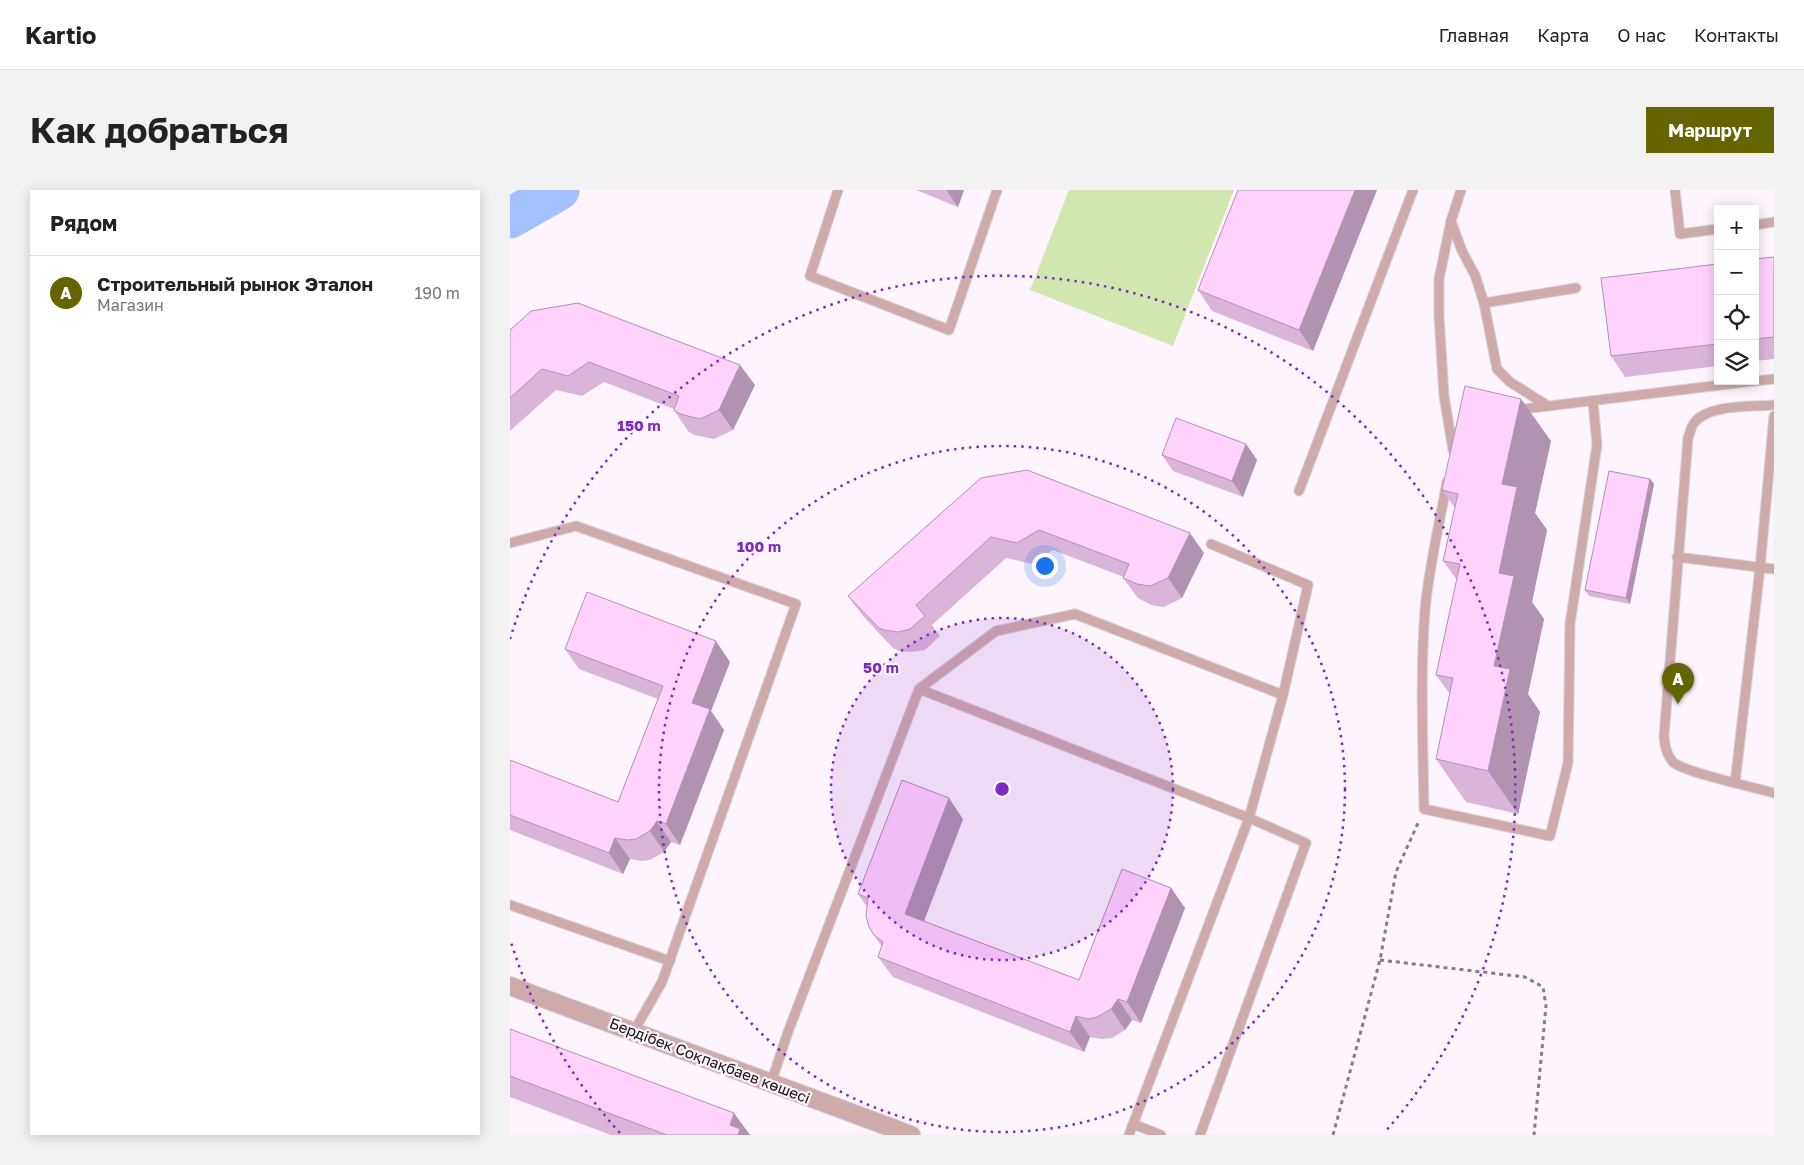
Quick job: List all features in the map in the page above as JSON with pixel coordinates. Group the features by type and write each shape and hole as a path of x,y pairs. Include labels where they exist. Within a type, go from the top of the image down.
{"street":[{"name":"Бердібек Соқпақбаев көшесі","path":"510,986 911,1135"}],"lane":[{"path":"838,190 810,276 949,330 997,190"},
{"path":"1299,491 1413,190"},
{"path":"1451,460 1444,396 1439,316 1439,279 1451,221 1461,190"},
{"path":"1675,190 1680,234 1714,230"},
{"path":"1451,221 1462,251 1475,275 1484,303 1497,369 1510,382 1548,406"},
{"path":"1759,224 1774,222"},
{"path":"1484,303 1576,288"},
{"path":"1759,381 1774,379"},
{"path":"1510,411 1723,385"},
{"path":"1462,435 1451,460 1428,581 1422,688 1424,808 1550,836 1568,763 1570,624 1597,445 1593,401"},
{"path":"1774,405 1714,410 1701,416 1693,424 1688,438 1664,736 1665,751 1674,763 1735,783 1774,793"},
{"path":"1735,783 1760,568 1774,416"},
{"path":"510,543 576,526 796,604 670,962 662,982 634,1031"},
{"path":"1129,1135 1249,818 1283,694 1308,585 1212,544"},
{"path":"1677,557 1774,569"},
{"path":"772,1084 788,1032 919,689 996,630 1075,614 1283,694"},
{"path":"919,689 1249,818 1306,843 1200,1135"},
{"path":"510,905 670,962"},
{"path":"1133,1124 1161,1135"}],"path":[{"path":"1333,1135 1380,960 1396,872 1424,808"},
{"path":"1380,960 1526,977 1543,987 1546,1006 1534,1135"}],"green space":[{"path":"1069,190 1234,190 1173,346 1030,290"}],"building":[{"path":"1238,190 1355,190 1299,330 1198,290"},
{"path":"1774,257 1774,337 1759,339 1759,295 1759,259"},
{"path":"1714,264 1714,344 1611,356 1601,278"},
{"path":"578,303 740,365 719,410 700,419 680,414 674,410 679,396 589,362 568,376 542,369 510,398 510,330 531,311"},
{"path":"1465,386 1521,399 1502,484 1517,487 1499,573 1514,576 1494,666 1510,669 1488,771 1436,759 1453,678 1436,675 1460,564 1443,561 1458,494 1442,490"},
{"path":"1176,418 1246,444 1232,481 1162,455"},
{"path":"1027,470 1190,533 1168,578 1150,586 1137,584 1123,578 1129,564 1039,530 1017,543 991,537 916,605 925,616 910,629 898,632 879,628 848,596 981,478"},
{"path":"1609,471 1650,479 1626,598 1585,590"},
{"path":"587,592 716,641 692,703 710,709 666,824 657,821 650,831 636,839 615,838 609,853 510,815 510,760 618,802 663,686 565,649"},
{"path":"902,780 949,798 905,914 1079,980 1122,869 1171,888 1127,1002 1118,999 1111,1009 1097,1017 1088,1019 1076,1016 1070,1032 878,957 883,942 874,935 869,927 866,916 868,898 858,894"},
{"path":"510,1029 734,1113 730,1125 740,1129 738,1135 667,1135 510,1076"}],"waterway":[{"path":"510,218 559,190"}],"place":[{"name":"Строительный рынок Эталон","path":"1678,704"}]}
